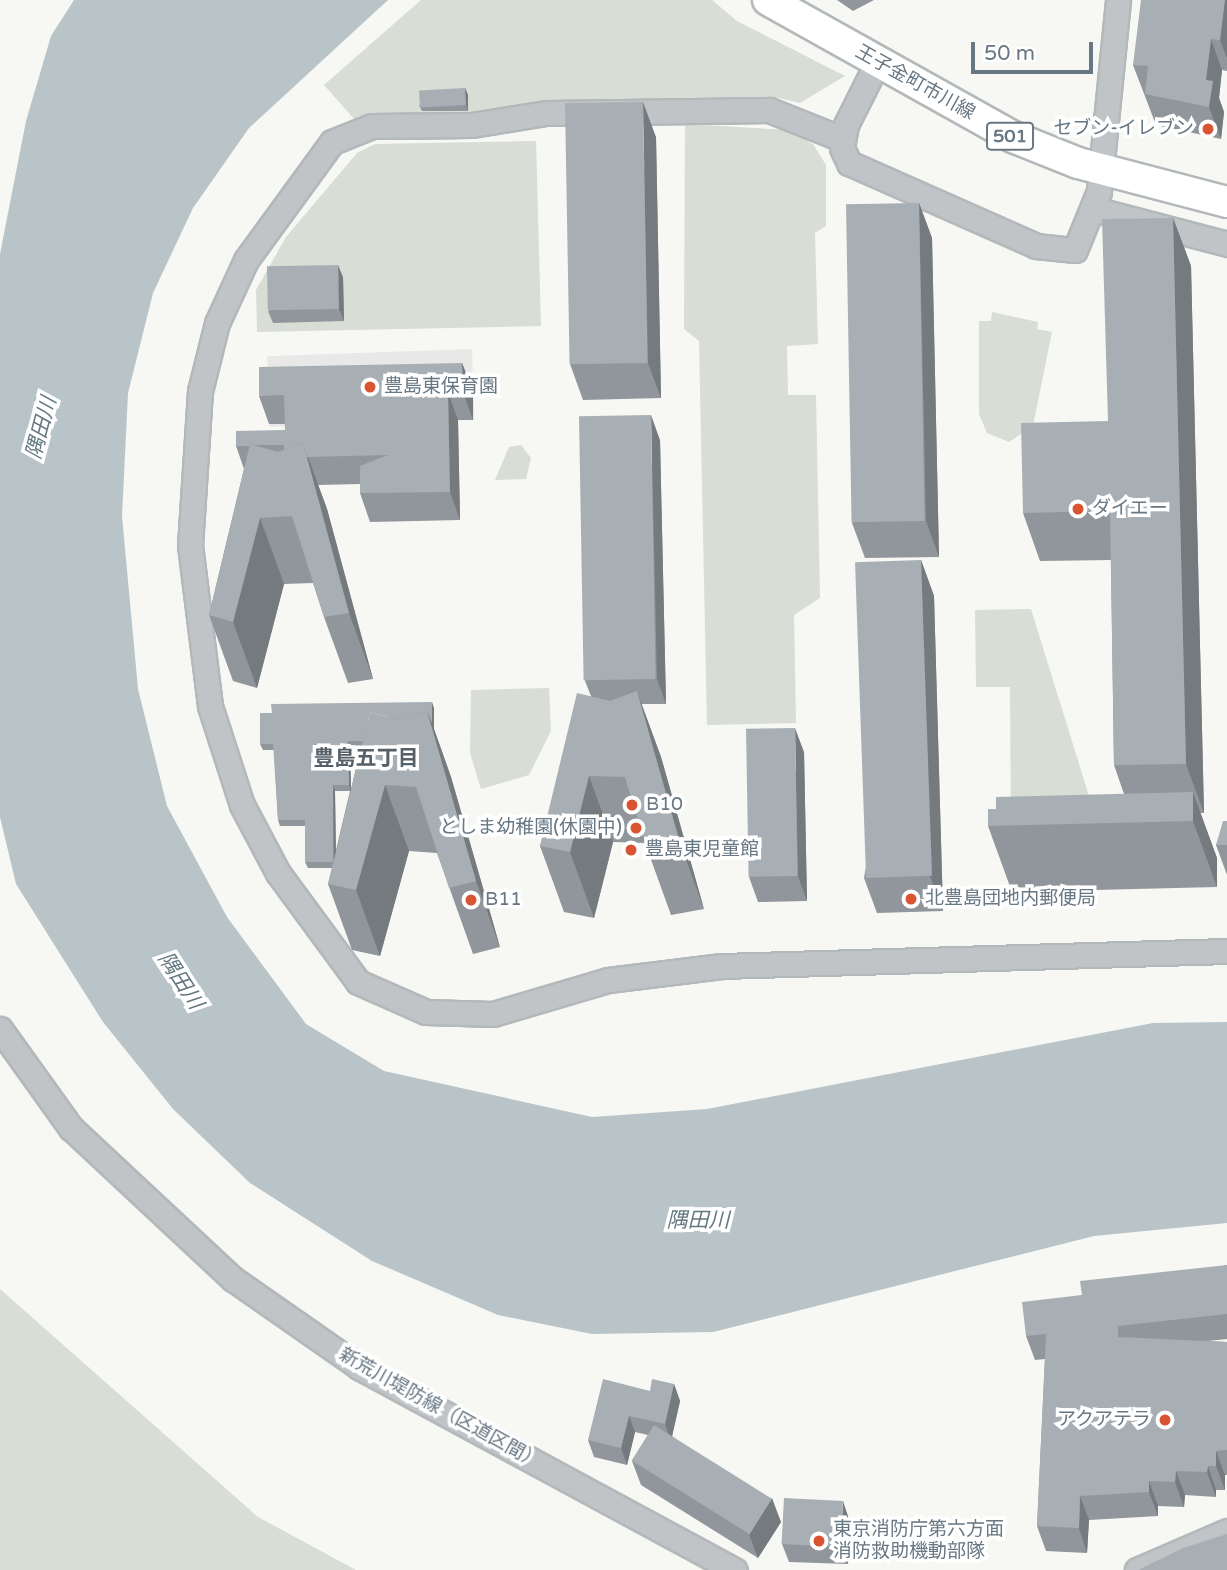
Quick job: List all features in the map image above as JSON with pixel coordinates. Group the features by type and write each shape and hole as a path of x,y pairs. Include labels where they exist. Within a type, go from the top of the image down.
{"main road":[{"name":"王子金町市川線","path":"768,0 1013,137 1102,169 1227,202"}],"street":[{"path":"1118,0 1102,169 1094,209 1075,250 1036,246 855,167 842,139 768,110 546,113 471,125 372,126 332,142 274,214 232,288 209,348 197,413 190,545 202,652 217,735 242,805 278,873 345,968 371,992 426,1012 493,1014 608,980 722,966 1227,951"},
{"path":"842,139 877,63"},
{"path":"1094,209 1227,243"},
{"name":"新荒川堤防線（区道区間）","path":"0,1029 71,1128 233,1279 370,1374 735,1570"},
{"path":"1137,1570 1227,1531"}],"shaded area":[{"path":"421,0 712,0 737,21 845,76 800,103 779,98 551,100 469,117 355,120 324,85"},
{"path":"685,124 788,130 813,144 826,165 826,226 815,233 818,344 787,346 788,395 816,395 820,598 794,615 796,723 707,725 699,341 684,329"},
{"path":"536,141 541,326 257,332 256,290 286,237 357,153 375,144"},
{"path":"992,312 1038,322 1037,329 1052,332 1033,426 1009,442 987,433 979,414 979,321 991,321"},
{"name":"豊島東保育園","path":"472,349 474,420 270,427 267,356"},
{"path":"521,445 531,458 526,479 495,480 509,447"},
{"path":"1031,609 1098,825 1011,826 1010,687 976,687 975,610"},
{"path":"549,688 551,731 529,775 481,789 470,753 471,690"},
{"path":"0,1289 258,1517 356,1570 0,1570"}],"water":[{"name":"隅田川","path":"74,0 388,0 249,128 193,208 153,293 128,393 122,516 138,689 167,806 227,917 306,1024 384,1071 592,1117 707,1109 1153,1023 1227,1022 1227,1223 1094,1236 713,1332 592,1334 498,1315 372,1261 250,1183 173,1109 103,1022 16,884 0,817 0,254 26,121 51,36"}],"building":[{"path":"1141,0 1225,0 1220,40 1211,39 1206,80 1213,81 1209,107 1145,94 1148,66 1133,65"},
{"path":"465,88 466,105 420,107 419,90"},
{"path":"643,102 648,363 570,364 565,103"},
{"path":"919,203 925,521 852,522 846,204"},
{"path":"1173,218 1186,764 1114,765 1110,511 1023,513 1021,423 1108,421 1102,219"},
{"path":"338,265 339,309 268,310 267,266"},
{"path":"462,363 463,392 448,392 450,492 360,493 360,466 388,455 307,457 303,443 284,450 284,445 236,446 236,431 285,430 284,395 259,396 259,367"},
{"path":"651,415 656,679 584,680 579,416"},
{"path":"303,443 349,613 324,617 292,516 260,518 233,622 209,615 250,444 278,452"},
{"path":"921,560 932,876 866,878 855,562"},
{"path":"637,691 680,843 647,849 625,777 589,776 570,852 540,846 577,693 610,701"},
{"path":"432,702 432,723 427,711 397,720 370,712 363,741 348,741 349,785 333,785 333,862 305,862 305,820 278,820 273,744 260,744 260,713 272,713 271,704"},
{"path":"427,711 476,881 449,888 416,787 385,785 356,890 328,884 370,712 397,720"},
{"path":"795,728 798,876 749,877 746,729"},
{"path":"1193,792 1193,821 988,826 988,809 996,809 996,797"},
{"path":"1223,821 1227,821 1227,845 1216,845"},
{"path":"1227,1265 1227,1314 1118,1326 1118,1337 1227,1342 1227,1450 1216,1451 1216,1466 1208,1466 1207,1472 1176,1471 1175,1482 1149,1481 1149,1492 1080,1496 1079,1528 1037,1526 1046,1334 1026,1336 1022,1302 1082,1295 1080,1281"},
{"path":"603,1379 650,1391 652,1379 674,1384 665,1424 629,1416 621,1448 588,1440"},
{"path":"654,1425 772,1499 750,1534 632,1461"},
{"path":"784,1498 843,1501 841,1547 782,1544"},
{"path":"1227,1534 1227,1570 1138,1570 1183,1548"}],"place":[{"name":"セブン-イレブン","path":"1208,129"},
{"name":"豊島東保育園","path":"370,387"},
{"name":"ダイエー","path":"1078,509"},
{"name":"B10","path":"632,805"},
{"name":"としま幼稚園(休園中)","path":"636,828"},
{"name":"豊島東児童館","path":"631,850"},
{"name":"北豊島団地内郵便局","path":"911,899"},
{"name":"B11","path":"471,900"},
{"name":"アクアテラ","path":"1165,1420"},
{"name":"東京消防庁第六方面 消防救助機動部隊","path":"819,1541"}],"district":[{"name":"豊島五丁目","path":"366,759"}]}
